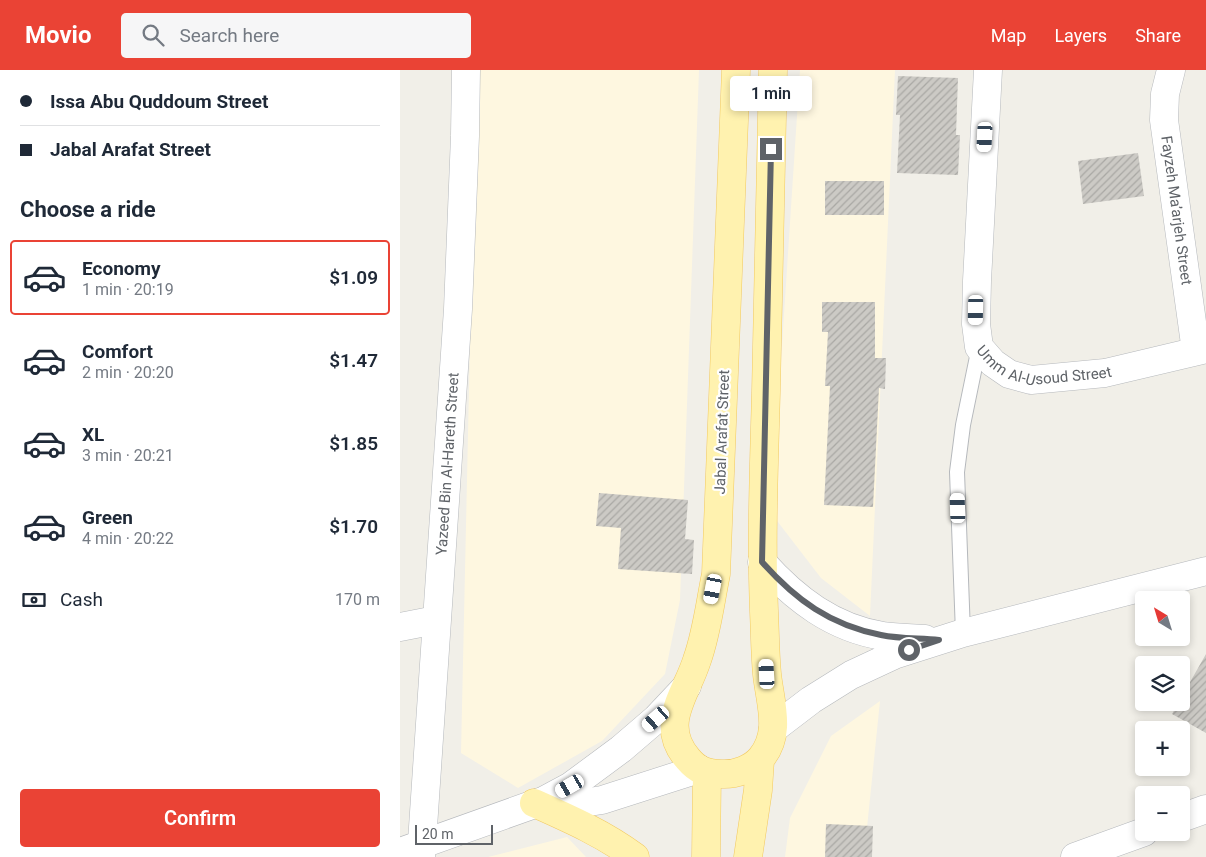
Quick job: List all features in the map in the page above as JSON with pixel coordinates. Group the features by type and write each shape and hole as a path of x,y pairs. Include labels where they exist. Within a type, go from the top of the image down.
{"main road":[{"name":"Jabal Arafat Street","path":"703,771 682,751 676,739 674,726 675,712 698,660 716,574 736,70"},
{"path":"748,857 758,790 760,760 771,740 774,716 767,674 762,562 773,70"},
{"path":"706,857 703,771 726,774 738,772 749,768 760,760"},
{"path":"538,802 614,841 635,857"}],"street":[{"name":"Yazeed Bin Al-Hareth Street","path":"414,851 436,620 458,309 466,70"},
{"name":"Umm Al-Usoud Street","path":"988,70 977,281 976,324 979,347 993,364 1009,374 1031,380 1105,373 1201,350"},
{"name":"Fayzeh Ma’arjeh Street","path":"1171,70 1165,94 1164,120 1201,350"},
{"path":"762,562 781,583 803,602 828,618 883,636 951,636"},
{"path":"773,729 811,700 851,675 894,655 951,636 1206,571"},
{"path":"400,627 436,620"},
{"path":"414,851 538,802 570,786 621,749 656,719 687,686"},
{"path":"538,802 589,802 602,800 703,771"},
{"path":"1190,815 1206,809"},
{"path":"1075,857 1135,835"}],"lane":[{"path":"951,636 957,472 963,425 979,347"}],"shaded area":[{"path":"476,70 699,70 680,600 665,674 602,741 518,788 461,753"},
{"path":"800,70 895,70 870,616 821,578 771,513"},
{"path":"880,701 864,857 785,857 790,818 831,736"},
{"path":"567,837 586,857 488,857"}],"building":[{"path":"898,76 958,78 956,135 960,135 958,175 897,173 900,115 896,115"},
{"path":"1138,153 1144,196 1083,204 1078,161"},
{"path":"825,181 884,181 884,215 825,215"},
{"path":"822,302 875,302 875,358 886,358 885,389 879,388 873,507 824,505 830,386 825,386 828,332 822,332"},
{"path":"599,493 688,500 685,539 694,540 692,574 618,569 621,528 596,526"},
{"path":"1206,654 1206,733 1190,724 1190,721 1185,721 1172,714 1174,711 1190,711 1190,682"},
{"path":"826,824 873,826 872,857 825,857"}],"route":[{"path":"771,149 762,562 781,583 803,602 828,618 883,636 939,640 909,650"}]}
